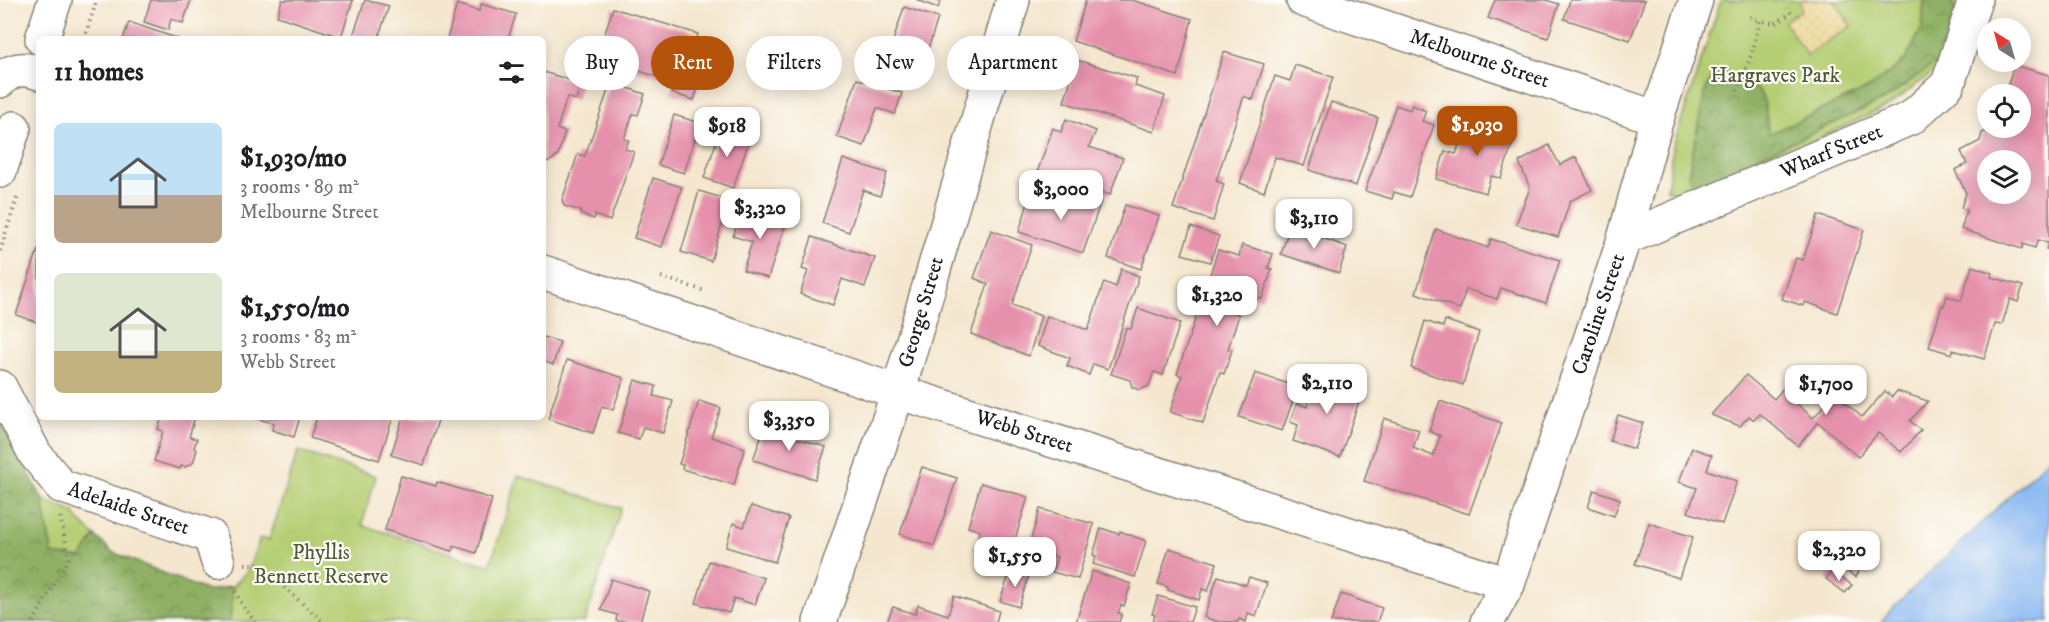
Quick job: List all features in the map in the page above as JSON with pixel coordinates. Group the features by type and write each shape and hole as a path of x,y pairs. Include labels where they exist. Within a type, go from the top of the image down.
{"street":[{"path":"43,36 55,0"},
{"name":"George Street","path":"820,622 898,392 1013,0"},
{"name":"Melbourne Street","path":"1303,0 1657,118"},
{"name":"Caroline Street","path":"1487,622 1508,584 1624,239 1657,118 1696,0"},
{"name":"Wharf Street","path":"1624,239 1911,118 1948,84 1976,0"},
{"path":"0,81 6,74 36,64"},
{"path":"10,180 18,124"},
{"name":"Webb Street","path":"546,273 898,392 1508,584"},
{"name":"Adelaide Street","path":"0,387 35,454 61,486 210,536 218,562"}],"path":[{"path":"85,36 97,0"},
{"path":"1750,17 1776,23 1791,13 1787,8"},
{"path":"1737,91 1752,53 1760,21"},
{"path":"0,251 10,180"},
{"path":"33,622 69,558 58,510 61,486"},
{"path":"218,562 243,606 255,622"},
{"path":"218,562 258,564 323,622"}],"green space":[{"name":"Hargraves Park","path":"1721,0 1964,0 1944,64 1888,106 1694,197 1667,190 1673,146"},
{"path":"1924,0 1949,0 1956,8 1938,61 1884,100 1694,187 1688,176 1705,91 1715,71 1741,78 1758,90 1765,105 1769,134 1871,87 1905,60 1922,28"},
{"name":"Phyllis Bennett Reserve","path":"0,420 43,500 74,512 78,520 112,552 207,591 233,586 248,570 260,538 269,540 298,451 376,476 362,525 490,566 518,476 621,508 585,622 0,622"},
{"path":"0,420 43,500 52,554 81,558 95,536 112,552 207,591 233,586 230,622 0,622"}],"sand":[{"path":"1799,0 1834,0 1851,26 1807,55 1784,22 1802,10"}],"water":[{"path":"2049,458 2049,622 1881,622 1890,611"}],"building":[{"path":"151,0 191,0 183,23 171,19 168,30 144,22"},
{"path":"282,0 353,0 341,36 277,16"},
{"path":"365,0 389,6 379,36 353,36"},
{"path":"917,0 941,0 938,8"},
{"path":"1086,0 1132,0 1192,19 1178,76 1079,43 1079,36 1075,36"},
{"path":"1495,0 1546,0 1559,4 1548,38 1488,18"},
{"path":"1570,0 1645,0 1630,40 1564,19"},
{"path":"457,4 479,11 481,4 516,14 509,36 448,36"},
{"path":"904,7 938,18 932,36 895,36"},
{"path":"613,8 698,34 697,36 651,36 651,75 639,71 639,36 604,36"},
{"path":"129,22 170,36 124,36"},
{"path":"1224,52 1264,64 1253,100 1244,96 1216,181 1224,184 1213,221 1173,208"},
{"path":"1079,61 1137,78 1135,86 1165,96 1154,132 1064,102 1068,90 1079,90"},
{"path":"1295,65 1333,77 1304,166 1275,157 1264,192 1240,183 1275,76 1290,81"},
{"path":"2031,70 2049,75 2049,250 2046,249 2048,243 2038,240 2035,248 2023,244 2022,249 1961,229 1967,210 1961,208 1966,193 1955,170 1967,164 1961,151 1980,141 1981,138 2031,138 2031,84 2008,84 2012,72 2031,72"},
{"path":"546,73 564,78 564,90 579,90 576,100 567,97 557,129 565,132 558,155 549,162 546,161"},
{"path":"854,88 854,90 892,90 902,93 895,114 877,108 864,146 837,137"},
{"path":"608,90 634,90 645,94 638,115 633,114 624,139 629,140 625,149 634,152 610,221 595,215 594,219 580,214 581,211 564,206 562,200 578,154 585,156"},
{"path":"672,90 697,90 694,100 671,93"},
{"path":"1331,102 1378,118 1356,186 1309,170"},
{"path":"1396,105 1410,110 1412,105 1426,111 1422,121 1434,125 1410,197 1394,192 1392,199 1365,191"},
{"path":"674,115 700,123 684,173 658,165"},
{"path":"1066,119 1096,131 1089,147 1123,158 1110,195 1038,170 1053,128 1061,132"},
{"path":"1467,120 1516,134 1501,178 1491,176 1486,193 1436,179 1445,151 1456,154"},
{"path":"721,128 750,138 733,188 704,178"},
{"path":"1549,145 1560,165 1576,157 1592,190 1570,201 1558,237 1516,224 1530,188 1519,162"},
{"path":"843,159 887,173 880,196 863,190 849,232 822,223"},
{"path":"653,178 682,187 662,247 634,238"},
{"path":"699,191 729,200 711,261 681,252"},
{"path":"1031,193 1072,207 1076,193 1101,201 1083,253 1019,232"},
{"path":"1125,205 1159,216 1141,269 1108,258"},
{"path":"743,208 786,222 768,278 743,270 752,242 733,236"},
{"path":"1818,215 1864,230 1837,313 1805,302 1804,306 1782,299 1796,258 1803,260"},
{"path":"1290,226 1347,247 1339,273 1281,254"},
{"path":"1191,227 1219,236 1210,262 1182,254"},
{"path":"1436,229 1488,248 1491,239 1560,260 1546,303 1501,288 1497,299 1466,289 1460,309 1416,293"},
{"path":"991,230 1032,245 1012,305 1041,316 1029,356 971,334 988,284 974,278"},
{"path":"812,237 875,258 865,287 842,279 833,305 800,294 808,271 802,269"},
{"path":"1242,245 1273,254 1268,268 1272,269 1262,299 1241,293 1235,313 1239,315 1228,349 1232,350 1224,374 1220,372 1203,423 1170,412 1182,376 1177,374 1218,250 1239,256"},
{"path":"36,256 36,322 16,315"},
{"path":"1972,266 1992,273 1991,277 2023,286 2018,302 2010,299 2002,325 1995,324 1984,359 1953,350 1952,354 1929,347 1942,305 1944,306 1947,296 1961,301"},
{"path":"1121,269 1139,276 1108,369 1093,364 1089,375 1067,366 1070,358 1038,346 1047,316 1088,330 1104,282 1116,287"},
{"path":"1138,308 1180,323 1163,375 1154,372 1149,386 1139,390 1132,387 1130,380 1111,374 1126,328 1131,329"},
{"path":"1445,320 1479,332 1463,385 1411,368 1425,321 1443,327"},
{"path":"546,338 560,342 553,365 546,362"},
{"path":"567,360 624,378 613,410 602,406 593,433 548,419"},
{"path":"1255,373 1298,387 1282,431 1239,417"},
{"path":"1326,375 1364,387 1340,457 1293,441 1298,425 1290,422 1297,403 1307,407 1316,380 1324,383"},
{"path":"1746,375 1774,399 1787,384 1800,394 1794,401 1813,418 1835,394 1862,417 1885,391 1892,397 1897,391 1928,401 1910,421 1921,430 1901,452 1878,433 1858,457 1818,422 1798,446 1760,414 1754,420 1749,416 1740,426 1711,415"},
{"path":"635,380 656,386 654,396 673,401 663,433 643,427 639,439 618,433"},
{"path":"699,401 721,408 711,437 745,448 734,485 682,469 683,465 679,464"},
{"path":"1440,401 1502,423 1469,514 1364,481 1384,418 1419,430 1413,448 1433,456 1440,436 1429,431"},
{"path":"1618,415 1643,423 1634,449 1610,441"},
{"path":"161,420 194,420 189,437 197,439 194,448 197,450 193,463 185,467 181,466 180,469 154,461 163,431 158,429"},
{"path":"262,420 299,420 294,437 272,430 274,423"},
{"path":"316,420 392,420 379,460 310,438"},
{"path":"402,420 438,420 424,465 391,455"},
{"path":"778,426 797,432 795,438 826,447 815,479 753,460 764,428 776,432"},
{"path":"1692,448 1712,455 1707,470 1737,481 1722,524 1688,512 1697,488 1679,482"},
{"path":"922,467 957,478 934,546 900,534"},
{"path":"401,476 436,486 437,482 492,499 476,553 454,546 452,551 385,530"},
{"path":"981,483 1028,497 1006,569 987,564 990,554 974,550 980,531 968,527"},
{"path":"1594,490 1620,499 1614,516 1588,507"},
{"path":"751,506 789,518 775,562 726,547 733,523 744,527"},
{"path":"1040,509 1094,524 1078,579 1052,572 1057,557 1028,549"},
{"path":"1649,523 1693,537 1679,578 1635,564"},
{"path":"1101,528 1119,534 1120,531 1146,541 1135,577 1093,564 1096,556 1093,555"},
{"path":"1169,548 1217,563 1208,591 1202,589 1199,600 1168,590 1168,587 1158,584"},
{"path":"1841,554 1862,565 1856,577 1835,565"},
{"path":"709,561 764,578 755,605 734,598 729,613 696,603"},
{"path":"1011,569 1029,575 1019,607 1000,601"},
{"path":"1092,571 1131,584 1124,606 1121,605 1118,613 1122,614 1119,622 1076,622"},
{"path":"1833,571 1852,585 1845,593 1826,579"},
{"path":"1218,576 1246,585 1249,577 1267,583 1256,616 1248,613 1246,622 1239,619 1238,622 1219,622 1204,617"},
{"path":"611,579 649,591 640,622 616,621 617,615 601,610"},
{"path":"1341,594 1382,608 1377,622 1331,622"},
{"path":"954,596 999,611 996,622 887,622 893,607 915,614 918,605 948,615"},
{"path":"1158,596 1195,607 1190,622 1153,622 1155,615 1152,614"}]}
